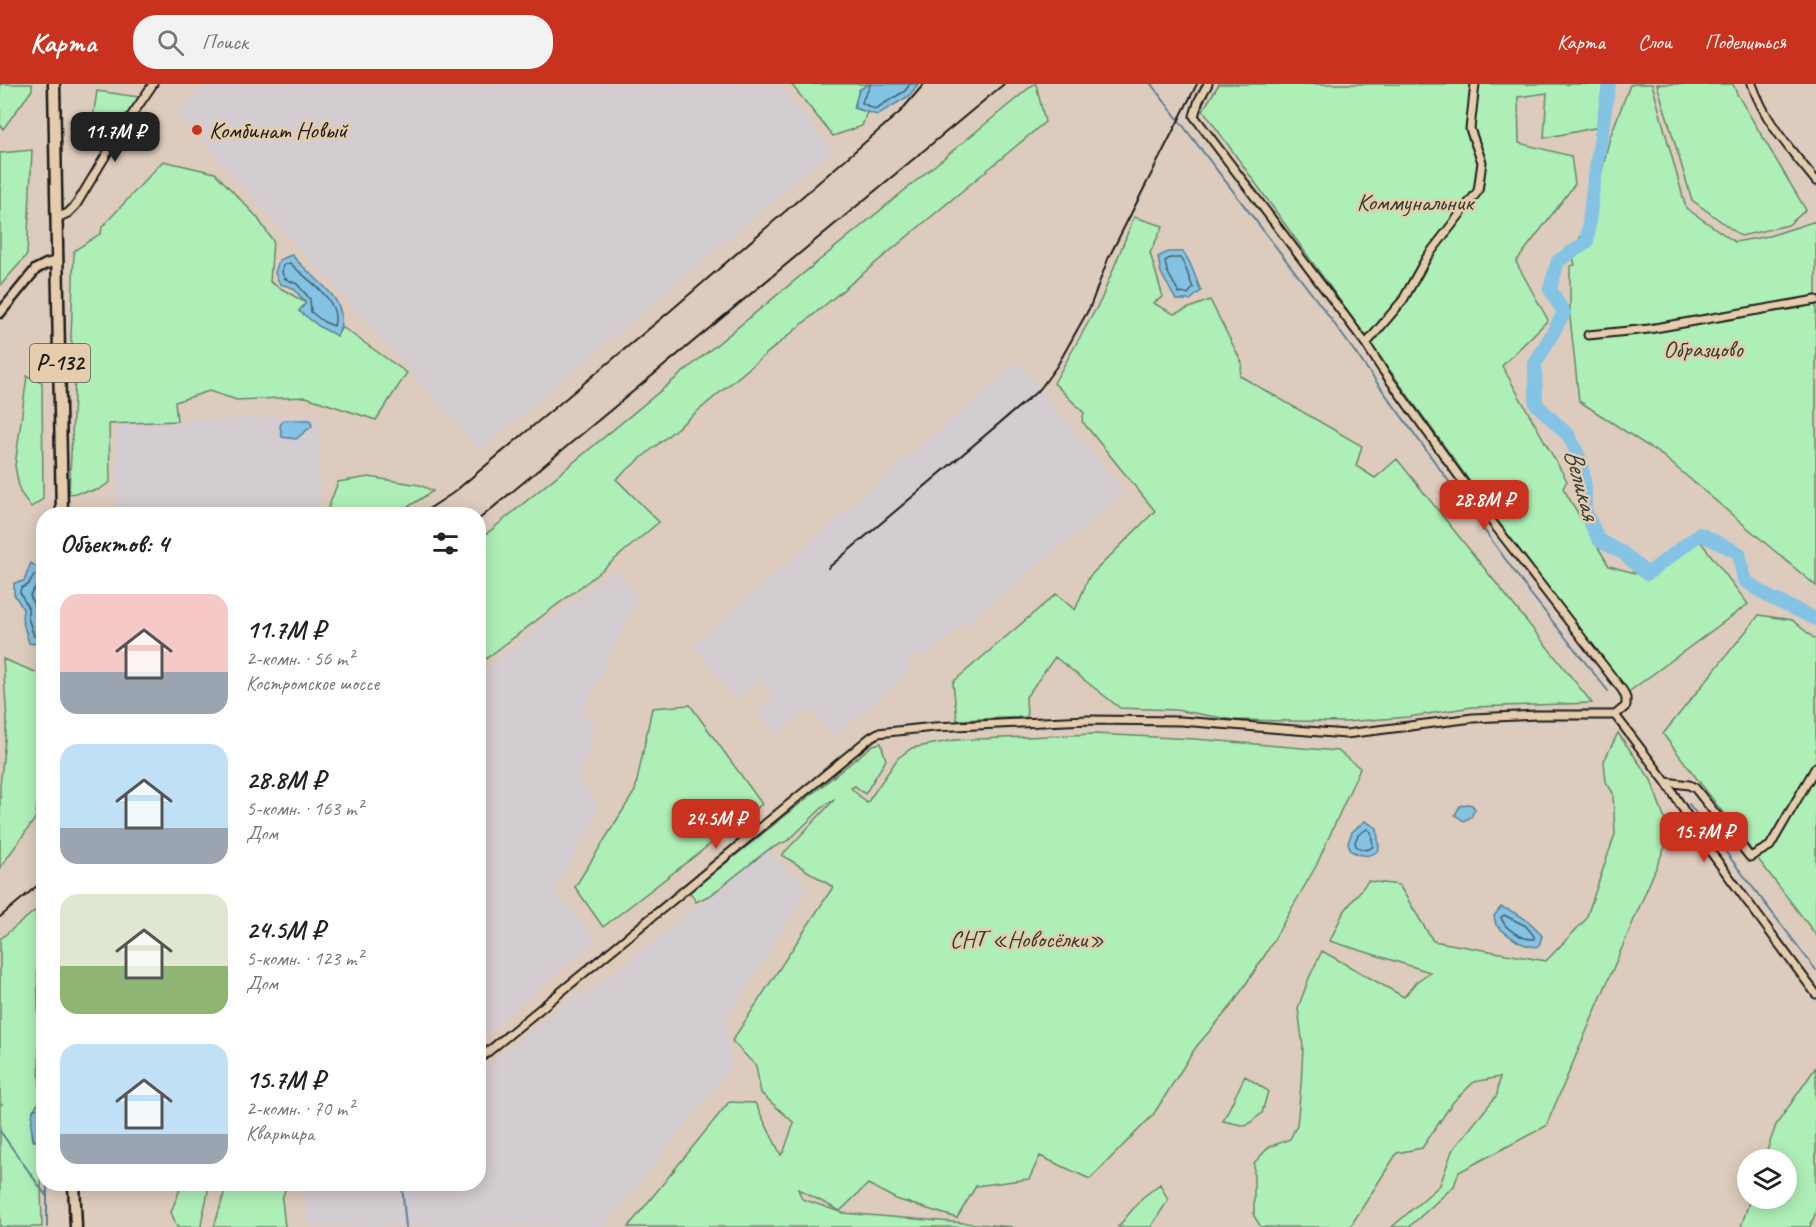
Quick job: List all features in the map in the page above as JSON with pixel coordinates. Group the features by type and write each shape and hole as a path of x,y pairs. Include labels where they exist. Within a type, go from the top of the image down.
{"highway":[{"name":"Р-132","path":"54,84 62,507"},
{"path":"74,1191 75,1227"}],"street":[{"path":"57,218 68,213 76,205 115,140 153,84"},
{"path":"486,1054 878,733 934,727 1097,720 1181,721 1346,734 1473,718 1615,715 1626,706 1623,691 1492,522 1366,344 1194,116 1199,100 1208,84"},
{"path":"1366,344 1403,300 1427,257 1479,190 1482,162 1470,129 1475,84"},
{"path":"1752,84 1768,122 1816,181"},
{"path":"0,313 36,269 58,261"},
{"path":"1588,336 1649,329 1816,300"},
{"path":"1615,715 1666,782 1707,846 1816,994"},
{"path":"1666,782 1695,788 1750,857 1770,846 1816,767"}],"shaded area":[{"path":"209,84 779,84 832,150 481,450 176,112"},
{"path":"1017,361 1125,494 925,657 920,652 906,664 911,671 834,737 809,707 776,736 758,713 774,697 760,680 735,700 693,645"},
{"path":"320,415 319,507 116,507 117,424"},
{"path":"614,568 638,598 583,711 595,728 578,779 600,809 554,890 595,940 486,1034 486,669"},
{"path":"768,850 808,889 725,1021 732,1066 604,1227 308,1227 305,1191 486,1191 486,1067 576,993 585,996"}],"green space":[{"path":"0,84 32,84 32,90 3,129 0,125"},
{"path":"791,84 868,84 859,90 854,108 867,112 862,126 833,136"},
{"path":"1036,84 1045,122 616,479 659,522 595,576 486,659 486,534"},
{"name":"Коммунальник","path":"1219,84 1607,84 1599,127 1544,138 1547,93 1518,97 1519,143 1571,156 1575,184 1516,262 1548,320 1502,366 1567,481 1563,488 1609,566 1642,575 1697,537 1748,604 1627,693 1501,525 1203,110"},
{"name":"Образцово","path":"1652,84 1686,208 1735,242 1769,236 1816,221 1816,586 1663,456 1579,401 1570,317 1570,266 1575,265 1572,253 1583,232 1600,179 1610,137 1630,85"},
{"path":"1657,84 1733,84 1806,210 1788,225 1741,236 1692,200"},
{"path":"97,91 139,97 109,140 93,118"},
{"path":"32,150 27,255 0,286 0,153"},
{"path":"163,161 215,173 257,217 273,241 270,282 306,303 299,311 337,336 342,327 407,373 376,420 306,397 237,400 209,391 175,402 177,421 109,424 110,482 98,490 69,494 76,358 71,339 74,251 101,233 102,227"},
{"path":"1134,217 1163,226 1150,253 1163,297 1153,303 1174,314 1210,300 1242,363 1240,376 1362,446 1356,466 1375,478 1397,459 1592,703 1472,707 1408,717 1345,722 1234,720 1176,710 1120,708 1055,657 1026,697 1027,717 957,720 953,682 1056,594 1075,610 1089,577 1155,511 1082,421 1084,413 1054,383 1101,300"},
{"path":"27,376 42,382 43,499 31,507 20,492 15,466"},
{"path":"369,477 420,485 433,491 408,507 329,507 338,482"},
{"path":"1759,615 1792,620 1816,640 1816,935 1663,734"},
{"path":"3,659 36,672 36,813 35,819 0,868 0,786 7,721"},
{"path":"690,705 762,804 603,927 575,887 635,791 652,708"},
{"path":"1618,733 1651,780 1670,835 1546,1126 1459,1172 1454,1186 1409,1227 1392,1227 1440,1185 1452,1151 1497,1095 1500,1077 1474,1082 1453,1102 1422,1148 1397,1153 1350,1227 1261,1227 1254,1216 1254,1163 1269,1147 1290,1139 1297,1125 1303,1047 1298,1008 1322,951 1404,997 1416,982 1430,972 1330,941 1343,913 1368,881 1399,885 1433,941 1546,961 1586,919 1615,834 1613,793 1606,782 1604,761"},
{"name":"СНТ «Новосёлки»","path":"1094,734 1195,739 1338,751 1360,768 1316,866 1265,955 1232,1005 1196,1047 1153,1115 1090,1179 1040,1156 1029,1179 976,1186 957,1218 896,1199 868,1184 840,1211 798,1189 802,1199 843,1213 1013,1227 628,1227 729,1102 755,1103 781,1155 784,1151 794,1123 761,1093 756,1066 732,1041 833,887 782,855 835,799 826,804 789,840 768,850 712,894 696,902 690,892 873,745 881,743 886,760 865,794 855,786 851,788 867,803 898,758 912,748 955,740"},
{"path":"36,910 36,1106 33,1110 32,1138 36,1140 36,1191 41,1191 42,1227 0,1227 0,1105 2,1104 0,1102 0,939"},
{"path":"1816,1067 1816,1212 1810,1227 1741,1227 1747,1209 1797,1209 1797,1149 1768,1149 1776,1125"},
{"path":"1245,1076 1268,1091 1262,1113 1246,1126 1223,1121"},
{"path":"1160,1184 1168,1200 1151,1227 1118,1227 1142,1198"},
{"path":"179,1191 208,1191 201,1227 177,1227 171,1212"},
{"path":"225,1191 285,1191 282,1199 285,1227 214,1227"}],"water":[{"path":"868,84 918,84 909,96 877,115 854,108 859,90"},
{"path":"1168,252 1183,252 1191,265 1201,291 1190,300 1176,300 1161,273 1158,257"},
{"path":"292,255 329,291 336,301 341,323 337,336 320,327 299,311 306,303 293,288 280,284 275,273 279,260"},
{"path":"283,420 310,420 312,426 296,439 282,437 280,426"},
{"path":"31,563 36,566 36,644 29,643 22,619 23,609 14,594 14,583 24,581"},
{"path":"1472,805 1475,809 1471,817 1464,821 1455,815 1460,806"},
{"path":"1365,821 1377,828 1379,850 1365,855 1351,851 1348,843 1352,832"},
{"path":"1501,907 1519,915 1534,926 1542,936 1539,946 1528,946 1510,937 1496,925 1494,916"},
{"path":"36,1109 36,1140 34,1141 31,1127 33,1110"}],"waterway":[{"path":"1151,84 1325,311 1530,593 1608,691"},
{"name":"Великая","path":"1609,84 1587,242 1558,261 1550,289 1564,313 1535,364 1536,404 1569,436 1581,461 1585,487 1585,511 1599,540 1623,553 1647,574 1700,534 1739,553 1744,580 1769,597 1816,619"},
{"path":"1689,804 1816,970"},
{"path":"0,1131 36,1182"},
{"path":"43,1191 47,1197"},
{"path":"47,1191 47,1227"},
{"path":"402,1191 406,1227"}],"railway":[{"path":"432,507 453,493 669,312 900,112 924,84"},
{"path":"486,513 1004,84"},
{"path":"828,568 1040,389 1057,366 1090,307 1108,259 1197,84"},
{"path":"0,917 36,887"}],"place":[{"name":"Комбинат Новый","path":"197,130"}]}
